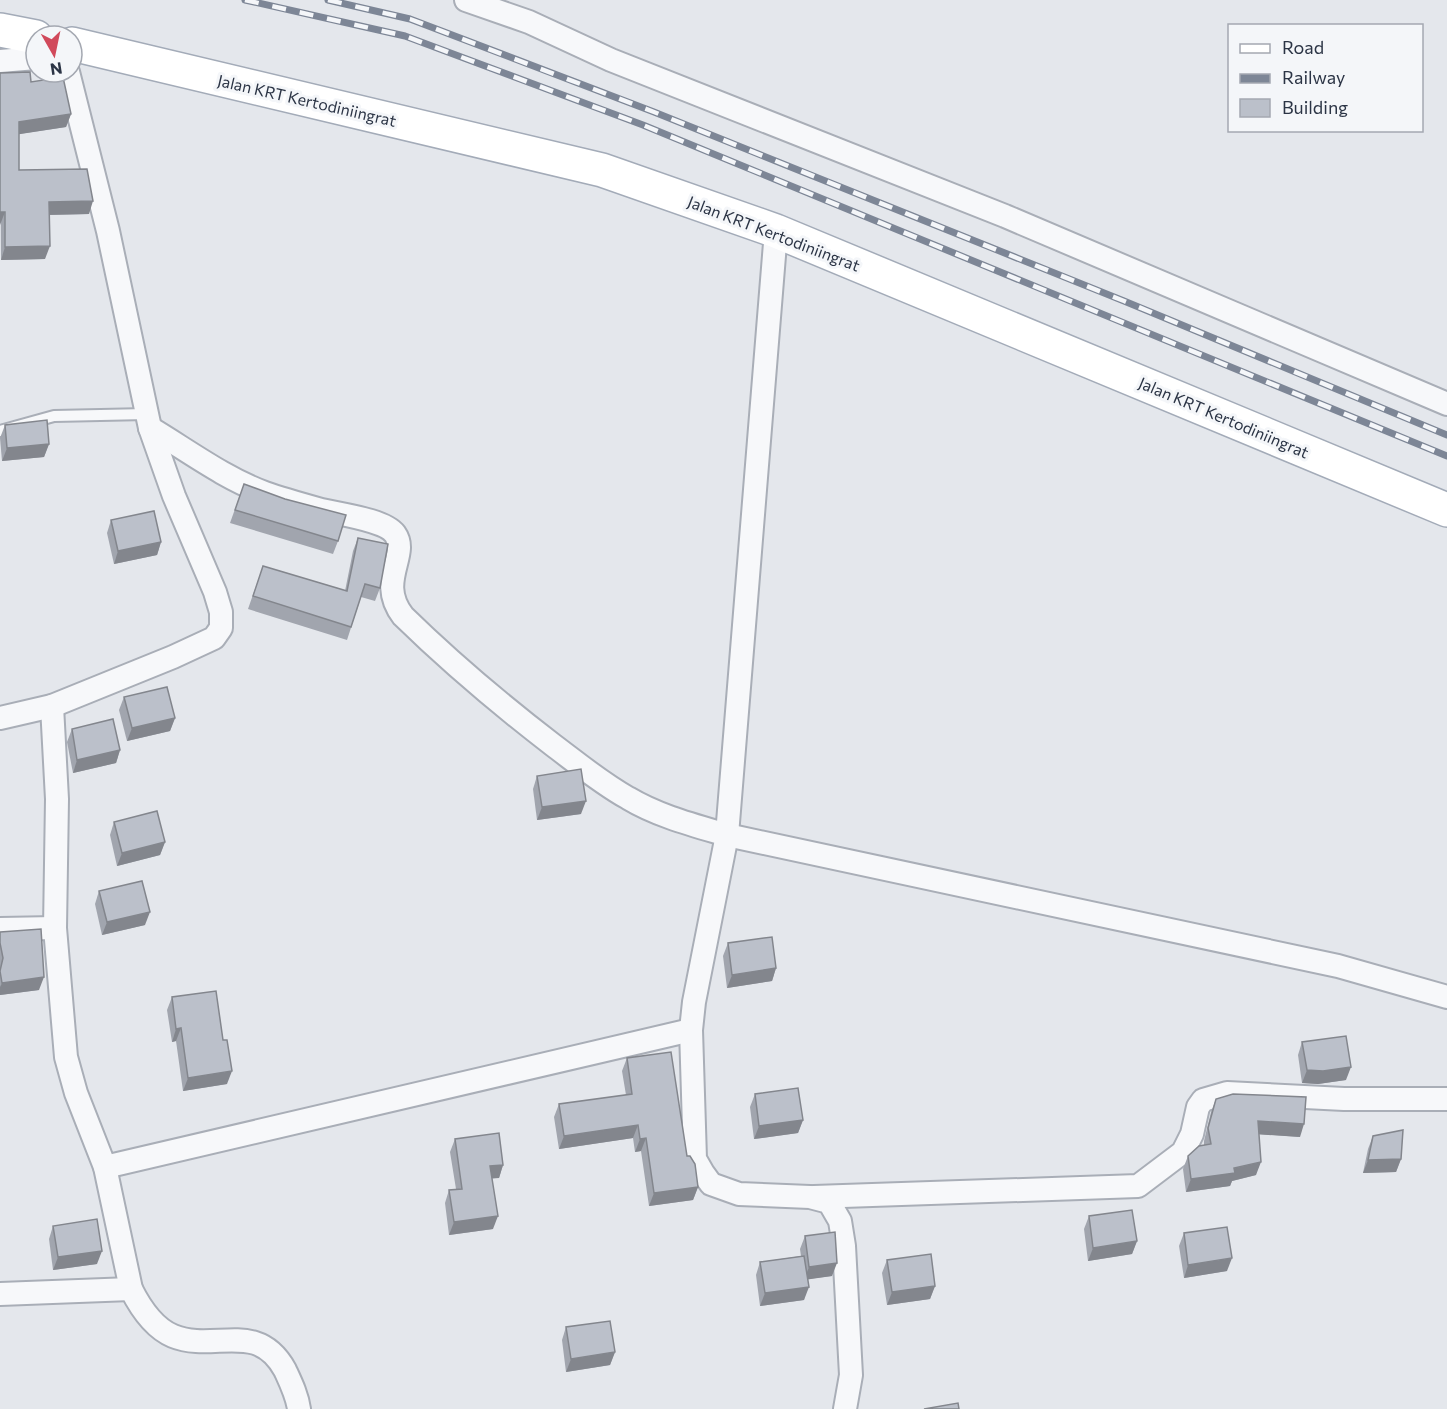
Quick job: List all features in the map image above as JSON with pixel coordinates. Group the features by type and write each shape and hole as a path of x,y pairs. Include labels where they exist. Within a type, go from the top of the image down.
{"main road":[{"path":"0,30 24,35"},
{"name":"Jalan KRT Kertodiniingrat","path":"84,47 602,170 776,231 1447,510"}],"street":[{"path":"466,0 529,22 612,60 1005,216 1447,404"},
{"path":"0,61 24,59"},
{"path":"0,718 52,706 197,647 214,638 221,628 221,612 215,592 174,496 148,421 108,231 71,84"},
{"path":"776,231 726,835 694,1002 691,1029 695,1159 711,1184 739,1194 810,1197 1138,1186 1183,1152 1191,1134 1198,1107 1203,1100 1227,1093 1344,1100 1447,1099"},
{"path":"148,421 226,474 264,492 317,509 380,524 394,532 399,542 391,590 393,599 403,616 435,647 519,719 628,798 669,817 726,835 1338,966 1447,997"},
{"path":"52,706 57,799 55,928 66,1057 76,1094 105,1167 131,1289 140,1306 157,1324 172,1335 188,1340 241,1339 257,1342 270,1351 280,1362 289,1379 299,1409"},
{"path":"0,928 55,928"},
{"path":"105,1167 691,1029"},
{"path":"810,1197 829,1202 840,1221 844,1246 851,1375 846,1409"},
{"path":"0,1294 131,1289"}],"lane":[{"path":"0,431 54,416 148,421"}],"building":[{"path":"24,72 24,84 65,84 71,114 19,122 19,170 87,169 93,201 49,202 50,246 5,247 5,212 0,212 0,73"},
{"path":"47,420 49,444 7,448 5,425"},
{"path":"244,484 285,499 346,515 338,541 235,510"},
{"path":"154,511 161,542 118,551 111,520"},
{"path":"358,538 388,544 380,588 365,584 351,627 253,596 263,566 347,591"},
{"path":"167,687 175,718 132,728 124,697"},
{"path":"113,719 120,750 77,760 72,729"},
{"path":"581,769 586,801 542,807 537,776"},
{"path":"157,811 165,842 122,853 114,822"},
{"path":"142,881 150,912 107,922 99,891"},
{"path":"41,929 44,977 2,983 0,971 3,958 0,932"},
{"path":"772,937 776,968 732,975 728,943"},
{"path":"216,991 223,1040 227,1040 232,1071 188,1078 181,1028 176,1029 172,997"},
{"path":"1346,1036 1351,1067 1323,1071 1307,1070 1302,1042"},
{"path":"671,1052 687,1156 690,1156 695,1164 698,1187 654,1193 646,1138 640,1139 638,1125 564,1136 559,1104 632,1094 627,1058"},
{"path":"798,1088 803,1120 759,1126 755,1094"},
{"path":"1233,1094 1306,1097 1304,1124 1258,1121 1261,1162 1234,1168 1235,1173 1191,1179 1188,1156 1199,1146 1211,1144 1208,1128 1216,1099"},
{"path":"1403,1130 1401,1159 1368,1160 1373,1136"},
{"path":"499,1133 503,1165 490,1166 498,1216 454,1222 449,1190 462,1189 455,1139"},
{"path":"1132,1210 1137,1241 1093,1248 1089,1216"},
{"path":"97,1219 102,1251 58,1257 53,1226"},
{"path":"1227,1227 1232,1258 1188,1265 1184,1233"},
{"path":"835,1232 837,1263 809,1267 805,1236"},
{"path":"931,1254 935,1286 892,1292 887,1260"},
{"path":"804,1256 809,1287 765,1293 760,1262"},
{"path":"610,1321 615,1352 571,1359 566,1327"},
{"path":"958,1403 959,1409 924,1409"}],"railway":[{"path":"245,0 405,36 643,125 1447,456"},
{"path":"328,0 410,19 654,112 1124,301 1447,435"}]}
